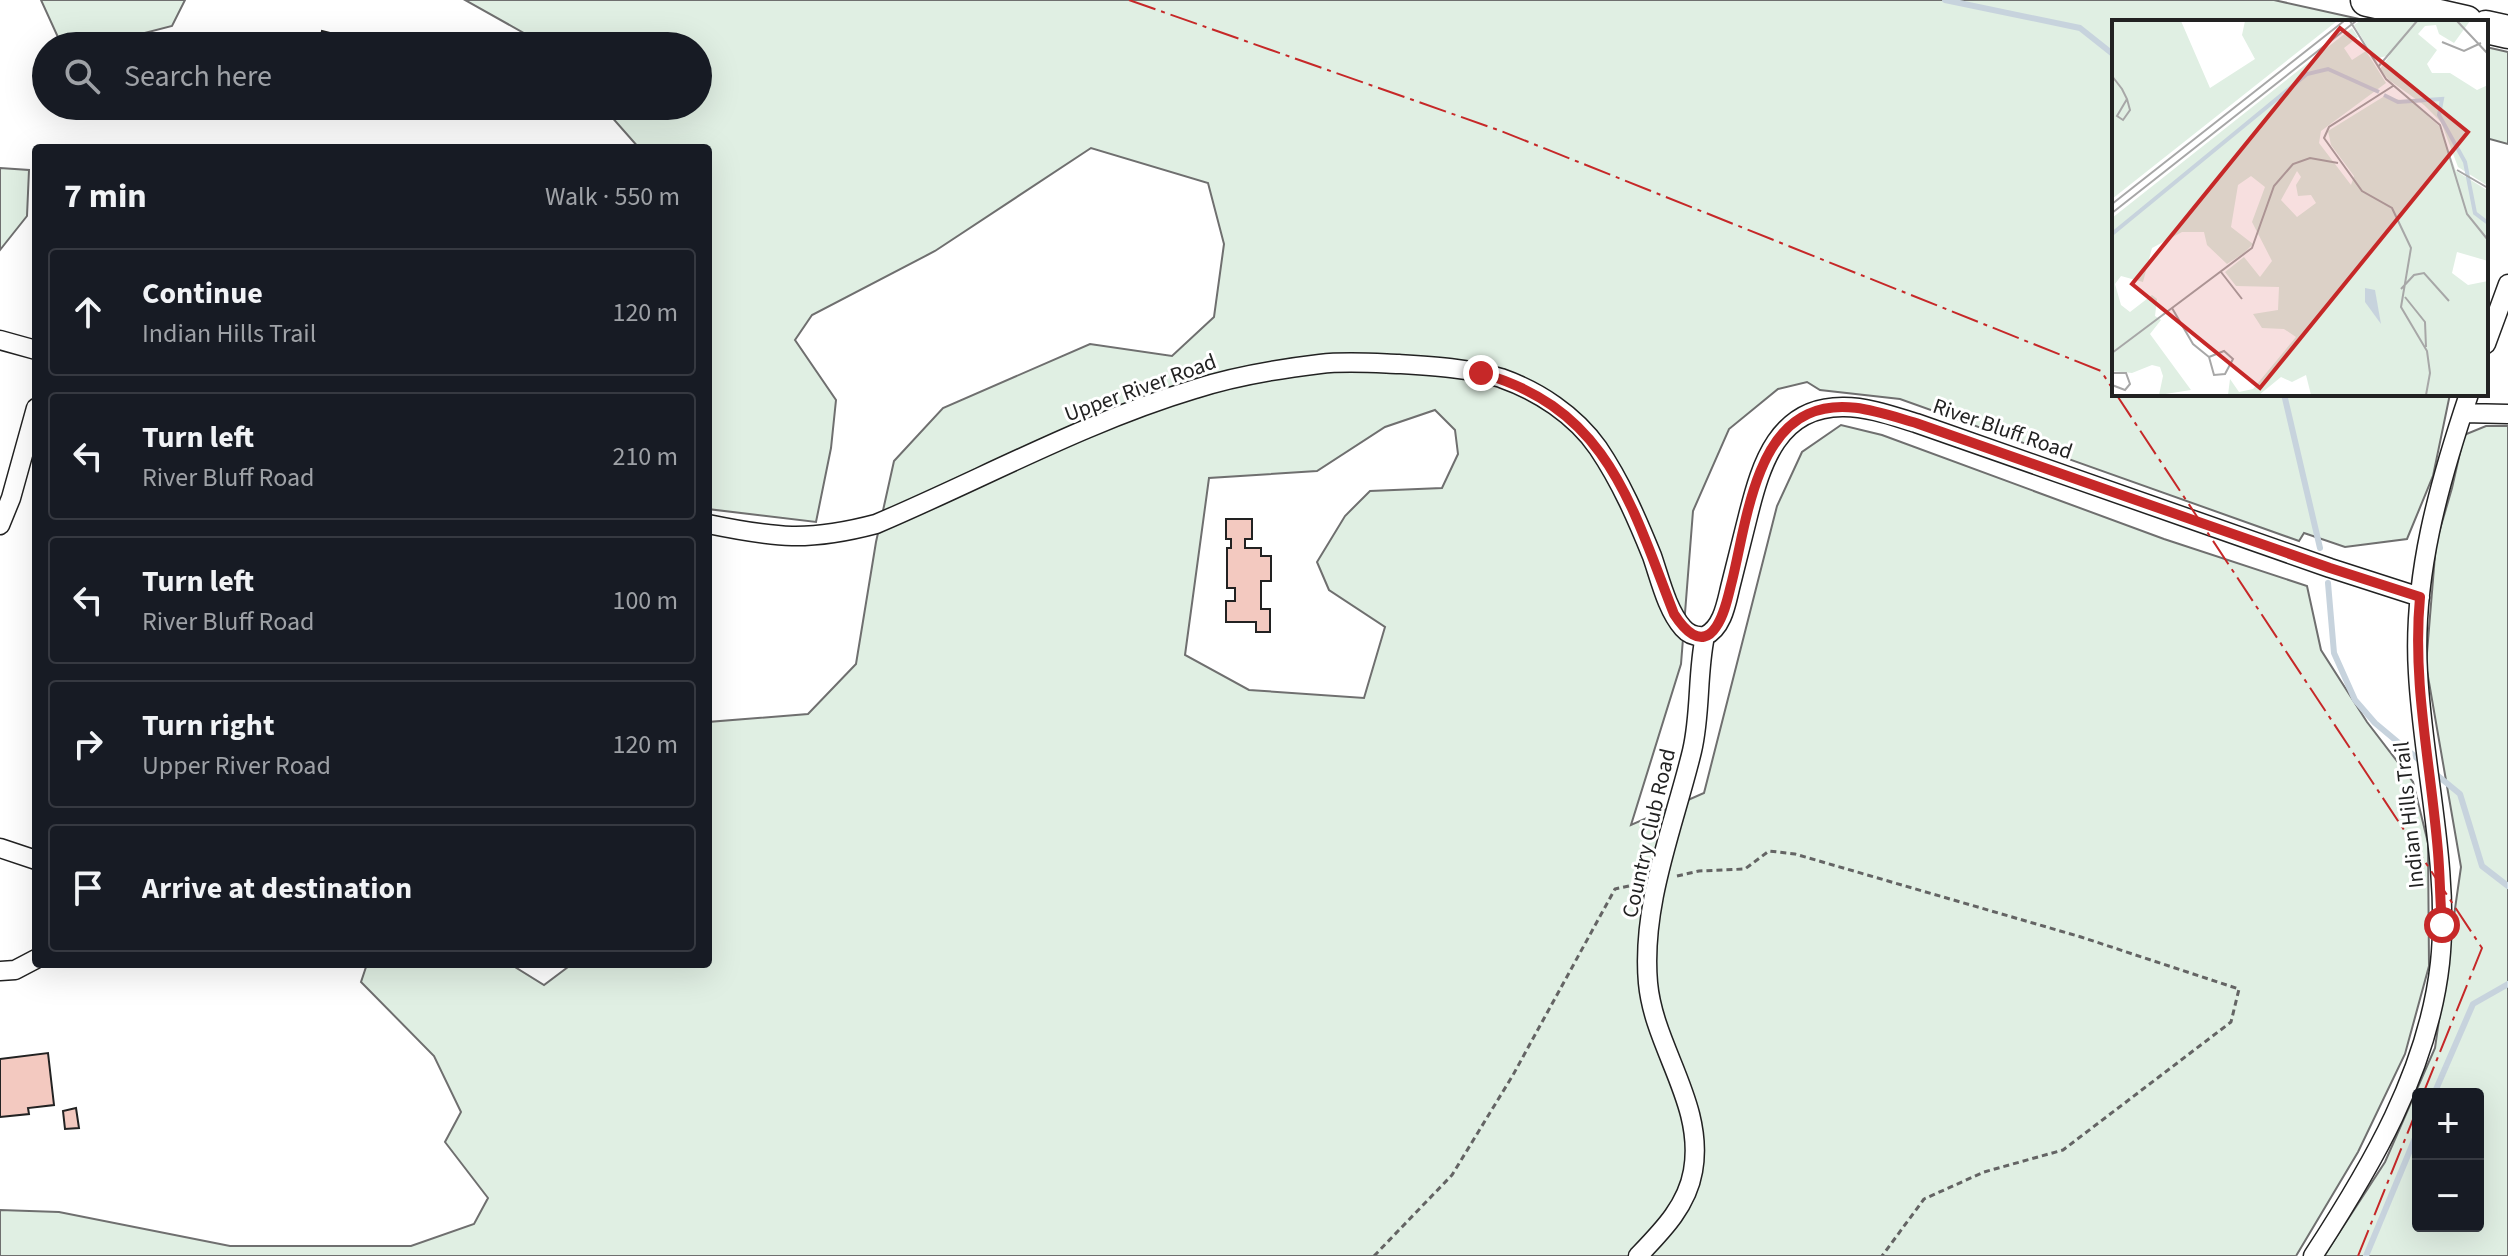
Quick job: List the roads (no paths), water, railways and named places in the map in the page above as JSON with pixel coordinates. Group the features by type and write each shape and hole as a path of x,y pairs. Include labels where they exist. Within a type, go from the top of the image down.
{"highway":[{"path":"2367,0 2457,20"},
{"path":"2488,27 2508,32"}],"street":[{"path":"2488,339 2508,284"},
{"path":"0,340 32,349"},
{"name":"Upper River Road","path":"712,525 789,538 838,534 876,524 1104,422 1195,389 1259,373 1323,364 1434,366 1481,373 1518,385 1573,420 1596,446 1623,489 1674,614 1692,635 1705,636"},
{"name":"Indian Hills Trail","path":"2313,1256 2374,1157 2393,1117 2417,1059 2440,964 2442,925 2438,852 2416,637 2432,518 2468,396"},
{"name":"River Bluff Road","path":"1705,636 1715,629 1725,606 1765,458 1781,433 1796,421 1818,410 1839,407 1873,411 1916,423 2420,597"},
{"path":"2463,413 2508,414"},
{"path":"0,525 11,498 32,422"},
{"name":"Country Club Road","path":"1638,1256 1665,1228 1681,1205 1693,1171 1696,1147 1693,1123 1653,1009 1648,983 1648,948 1652,908 1693,748 1700,659 1705,636"},
{"path":"0,848 32,859"},
{"path":"0,971 15,970 32,961"}],"waterway":[{"path":"1945,0 2080,28 2112,53"},
{"path":"2284,396 2320,548"},
{"path":"2328,583 2334,653 2355,700 2375,723 2424,764"},
{"path":"2432,771 2460,794 2482,866 2508,886"},
{"path":"2437,1088 2473,1004 2508,984"},
{"path":"2366,1256 2412,1145"}]}
